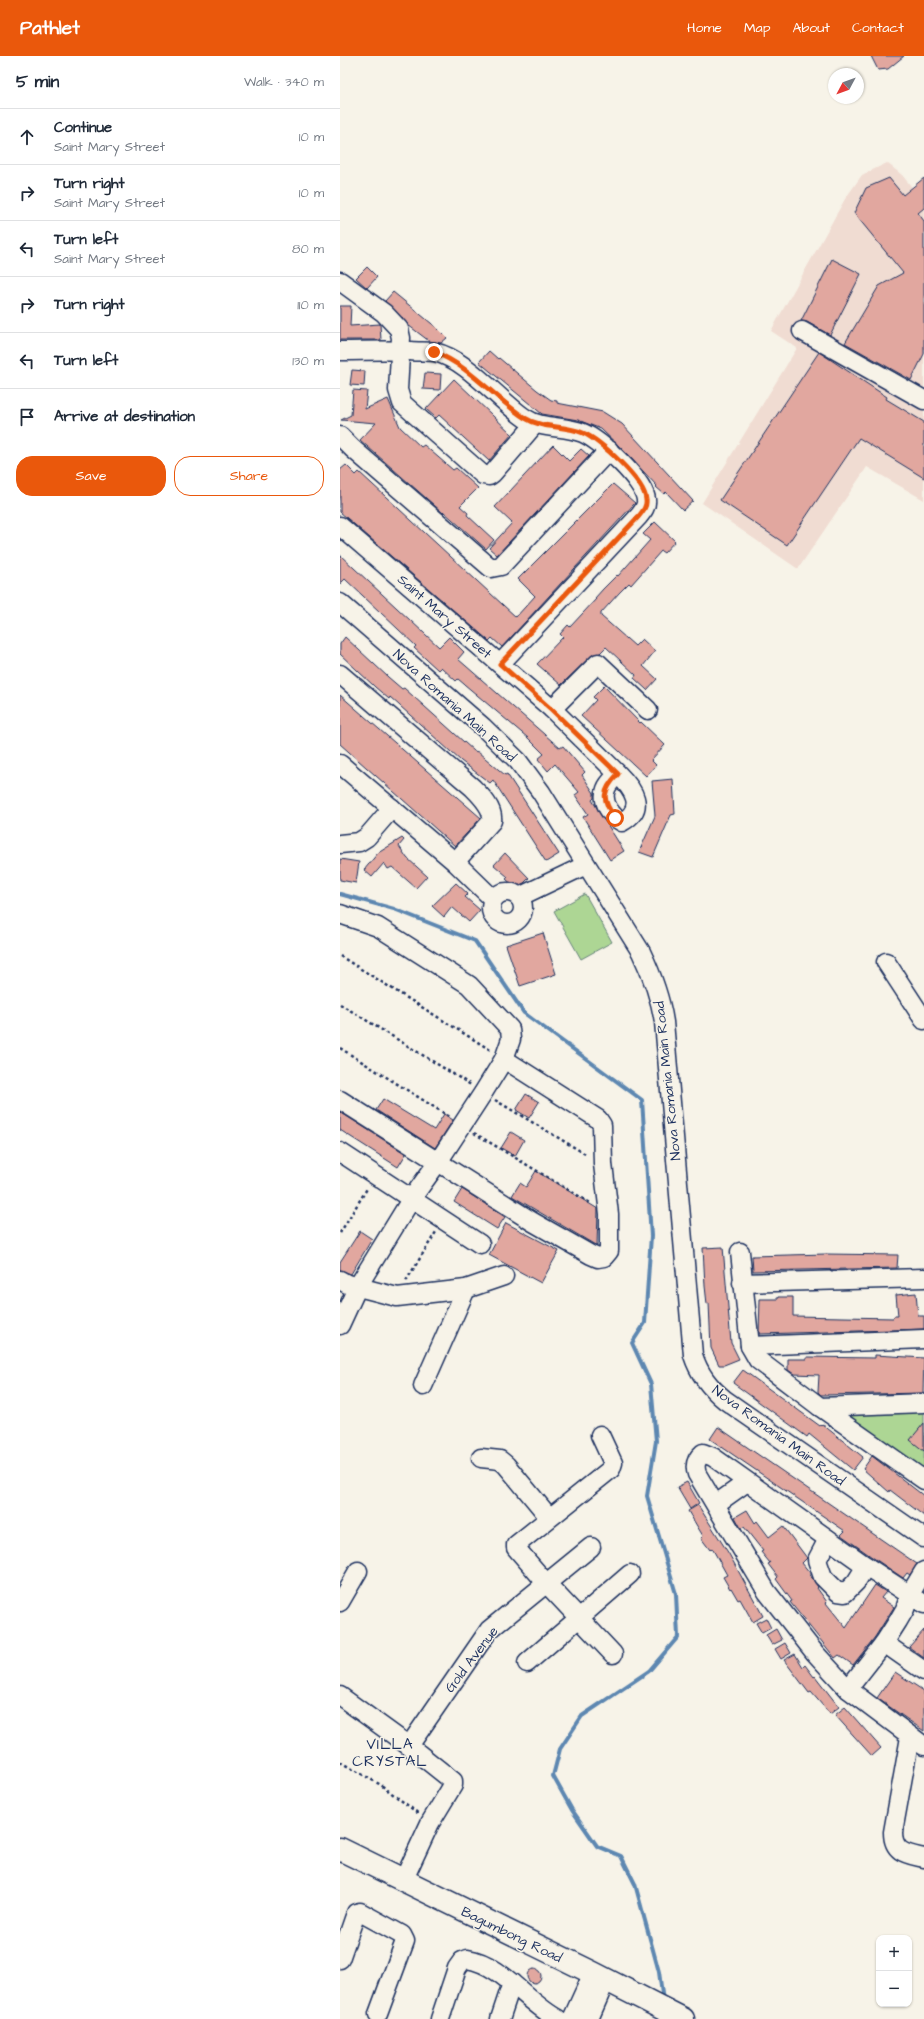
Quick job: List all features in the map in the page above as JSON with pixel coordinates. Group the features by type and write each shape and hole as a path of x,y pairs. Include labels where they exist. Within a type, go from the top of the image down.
{"main road":[{"name":"Bagumbong Road","path":"340,1849 600,1976 673,2015"}],"street":[{"path":"340,281 393,320 399,329 401,338 398,390 402,403 484,475 489,476 493,473 536,424"},
{"path":"802,331 924,400"},
{"path":"340,352 434,352 456,362 512,409 536,424 582,432 592,438 608,450 629,471 645,494 646,501 644,508 500,664"},
{"path":"340,436 353,449 491,568 501,566 608,450"},
{"name":"Saint Mary Street","path":"340,526 552,710 618,774"},
{"name":"Nova Romania Main Road","path":"340,603 500,743 518,761 541,792 641,952 652,975 660,998 664,1022 693,1355 697,1368 713,1390 725,1400 924,1538"},
{"path":"552,710 598,663 648,710"},
{"path":"340,674 472,786 486,802 492,818 490,824 455,862"},
{"path":"340,764 455,862 493,898"},
{"path":"340,844 359,842 367,837 392,808"},
{"path":"519,897 586,866"},
{"path":"502,892 509,892 519,897 523,906 520,917 517,921 507,924 497,920 493,916 491,909 493,898 502,892"},
{"path":"340,915 378,927 469,985 510,1029 511,1039 504,1059 438,1162 412,1198 358,1286 340,1325"},
{"path":"886,962 924,1020"},
{"path":"340,1100 533,1222 591,1256 598,1258 604,1257 609,1251 609,1214 603,1164 602,1125 598,1119 504,1059"},
{"path":"340,1152 480,1244"},
{"path":"740,1252 742,1283 750,1346 758,1360 820,1407 924,1480"},
{"path":"340,1280 396,1297 466,1289 504,1276"},
{"path":"742,1283 923,1281"},
{"path":"423,1386 466,1289"},
{"path":"750,1346 924,1339"},
{"path":"820,1407 924,1403"},
{"path":"600,1435 613,1463 611,1469 548,1517 516,1545 516,1548 579,1619 613,1654"},
{"path":"917,1599 866,1566 713,1457 703,1453 696,1460 695,1469 766,1592 815,1653 848,1689 917,1742 893,1832 893,1841 897,1848 904,1853 924,1858"},
{"path":"481,1458 500,1460 506,1465 548,1517"},
{"path":"716,1504 747,1482"},
{"path":"828,1539 817,1560 823,1577 838,1592 845,1592 850,1588 866,1566"},
{"name":"Gold Avenue","path":"409,1746 489,1630 591,1547"},
{"path":"340,1602 358,1571"},
{"path":"848,1689 884,1642 905,1609 917,1599 924,1571"},
{"path":"527,1663 630,1574"},
{"path":"884,1642 924,1671"},
{"path":"340,1696 409,1746 453,1781 453,1786 430,1823 404,1881"},
{"path":"340,1959 356,1913 363,1913 402,1935 405,1940 378,2014"},
{"path":"440,2019 457,1968 462,1961 467,1959 481,1964 512,1983 539,2007 558,2019"},
{"path":"572,2019 600,1976"},
{"path":"589,2019 600,1976"},
{"path":"500,2019 512,1983"}],"path":[{"path":"340,956 504,1059"},
{"path":"340,1233 376,1175"},
{"path":"396,1297 444,1219"},
{"path":"340,1762 381,1785 430,1823"}],"shaded area":[{"path":"887,163 902,175 924,202 924,500 867,467 798,569 702,503 797,348 771,331 845,199 862,175"}],"green space":[{"path":"585,894 612,942 581,959 554,911"},
{"path":"924,1409 924,1473 839,1412"}],"building":[{"path":"871,56 904,56 888,69 878,70"},
{"path":"889,178 903,195 924,178 924,208 918,213 924,221 924,354 911,380 845,343 879,286 903,273 854,213 866,188"},
{"path":"832,259 861,274 830,335 807,322 801,321"},
{"path":"367,267 377,277 367,288 356,278"},
{"path":"393,292 447,338 441,343 429,341 408,325 385,301"},
{"path":"340,306 351,306 350,326 380,324 381,340 340,340"},
{"path":"489,351 551,400 557,401 557,403 603,412 622,424 693,501 683,510 666,492 664,494 656,487 657,486 628,455 601,429 578,420 542,414 479,362"},
{"path":"819,352 887,397 886,399 924,422 924,478 859,438 787,545 720,500"},
{"path":"352,370 365,371 364,386 350,385"},
{"path":"425,373 441,374 440,390 423,389"},
{"path":"454,379 512,434 489,461 439,415 436,418 426,409"},
{"path":"353,390 367,391 365,409 388,399 400,427 421,447 424,445 453,470 456,468 478,488 460,506 468,513 467,515 494,540 486,549 360,440 376,423 341,420 351,415"},
{"path":"553,445 569,461 581,449 589,456 497,555 489,548 512,523 495,507"},
{"path":"346,465 356,475 359,472 516,617 535,596 518,579 613,484 635,503 502,647 492,638 489,641 340,512 340,470"},
{"path":"655,522 675,541 664,553 661,551 631,585 629,583 619,593 601,613 601,616 635,646 642,639 655,651 643,666 657,679 647,690 634,678 636,675 606,647 600,653 591,656 561,685 537,664 563,637 560,634 568,625 570,627 596,599 595,598 603,589 617,575 618,576 650,540 643,534"},
{"path":"340,555 439,647 449,637 464,652 458,659 560,748 563,746 585,772 582,775 594,793 594,798 592,800 624,851 610,860 583,817 588,814 575,795 579,792 555,764 548,771 538,759 544,754 528,738 458,679 456,681 441,667 438,670 414,648 416,646 345,579 340,584"},
{"path":"345,637 388,677 402,689 404,688 474,751 478,752 505,775 507,774 559,854 546,862 493,780 490,783 461,761 390,697 389,699 375,687 340,654 340,644"},
{"path":"604,686 640,723 641,722 665,745 651,760 656,765 646,776 581,716 596,700 593,697"},
{"path":"340,695 481,818 455,846 340,744"},
{"path":"673,779 675,814 671,815 653,857 639,852 655,816 652,781"},
{"path":"402,838 404,840 399,846 407,858 427,876 416,888 392,867 388,869 384,863 372,877 364,870 378,853"},
{"path":"505,853 529,878 524,883 515,887 506,879 508,877 494,865"},
{"path":"340,859 359,862 356,883 340,880"},
{"path":"456,883 468,894 465,897 480,910 469,922 452,907 444,917 432,906"},
{"path":"543,933 556,974 520,986 506,945"},
{"path":"526,1094 539,1102 529,1118 516,1110"},
{"path":"383,1099 434,1130 444,1114 453,1120 435,1148 376,1110"},
{"path":"340,1112 406,1154 398,1167 340,1130"},
{"path":"511,1132 524,1140 515,1156 501,1148"},
{"path":"536,1171 598,1209 597,1246 512,1196 520,1183 526,1187"},
{"path":"462,1189 505,1217 497,1229 454,1202"},
{"path":"506,1223 559,1251 541,1283 489,1255"},
{"path":"360,1231 372,1239 351,1274 340,1270 340,1262"},
{"path":"723,1247 731,1343 739,1359 724,1365 719,1365 711,1348 709,1303 707,1304 703,1248"},
{"path":"826,1254 898,1255 897,1268 753,1271 752,1256"},
{"path":"916,1293 918,1316 924,1316 924,1329 759,1334 760,1299 793,1297 793,1316 893,1318 894,1316 898,1316 896,1295"},
{"path":"875,1355 924,1358 923,1393 821,1395 818,1392 819,1375 794,1374 788,1370 788,1359 807,1359 807,1357 875,1358"},
{"path":"743,1370 820,1426 822,1424 863,1457 853,1470 809,1434 807,1437 733,1383"},
{"path":"924,1423 924,1451 910,1440"},
{"path":"718,1427 917,1564 910,1575 907,1573 903,1578 872,1557 841,1535 845,1531 710,1439"},
{"path":"872,1456 924,1496 924,1516 890,1490 889,1492 863,1469"},
{"path":"687,1482 699,1503 690,1509 677,1487"},
{"path":"698,1505 729,1554 763,1616 753,1622 740,1599 738,1600 731,1588 730,1589 723,1577 727,1575 712,1548 710,1550 701,1538 703,1536 688,1511"},
{"path":"747,1510 755,1523 757,1521 769,1537 783,1526 807,1558 802,1563 810,1573 818,1587 817,1588 827,1602 826,1603 846,1628 875,1585 886,1592 881,1598 894,1607 875,1637 853,1665 839,1655 835,1658 790,1602 792,1601 776,1579 778,1577 768,1564 770,1563 761,1552 763,1551 744,1527 741,1528 735,1517"},
{"path":"766,1618 771,1628 762,1633 756,1623"},
{"path":"776,1629 782,1640 772,1645 766,1635"},
{"path":"924,1630 924,1658 909,1647"},
{"path":"785,1643 791,1653 781,1659 775,1649"},
{"path":"795,1654 803,1667 805,1665 814,1677 815,1676 839,1707 830,1714 811,1692 809,1693 784,1660"},
{"path":"895,1672 924,1691 924,1731 877,1698"},
{"path":"845,1707 881,1748 872,1756 835,1715"},
{"path":"534,1969 539,1971 541,1976 539,1981 534,1983 529,1981 527,1976 529,1971"}],"waterway":[{"path":"340,894 394,909 475,941 524,1013 642,1100 651,1236 645,1323 632,1343 651,1384 656,1441 647,1496 676,1594 678,1637 649,1671 582,1716 560,1749 553,1776 572,1810 597,1846 621,1856 635,1884 659,1972 663,2001"}],"district":[{"name":"VILLA CRYSTAL","path":"390,1752"}],"route":[{"path":"434,352 456,362 512,409 536,424 582,432 592,438 608,450 629,471 645,494 646,501 639,516 500,664 552,710 618,774 606,789 604,799 607,808 615,818"}]}
